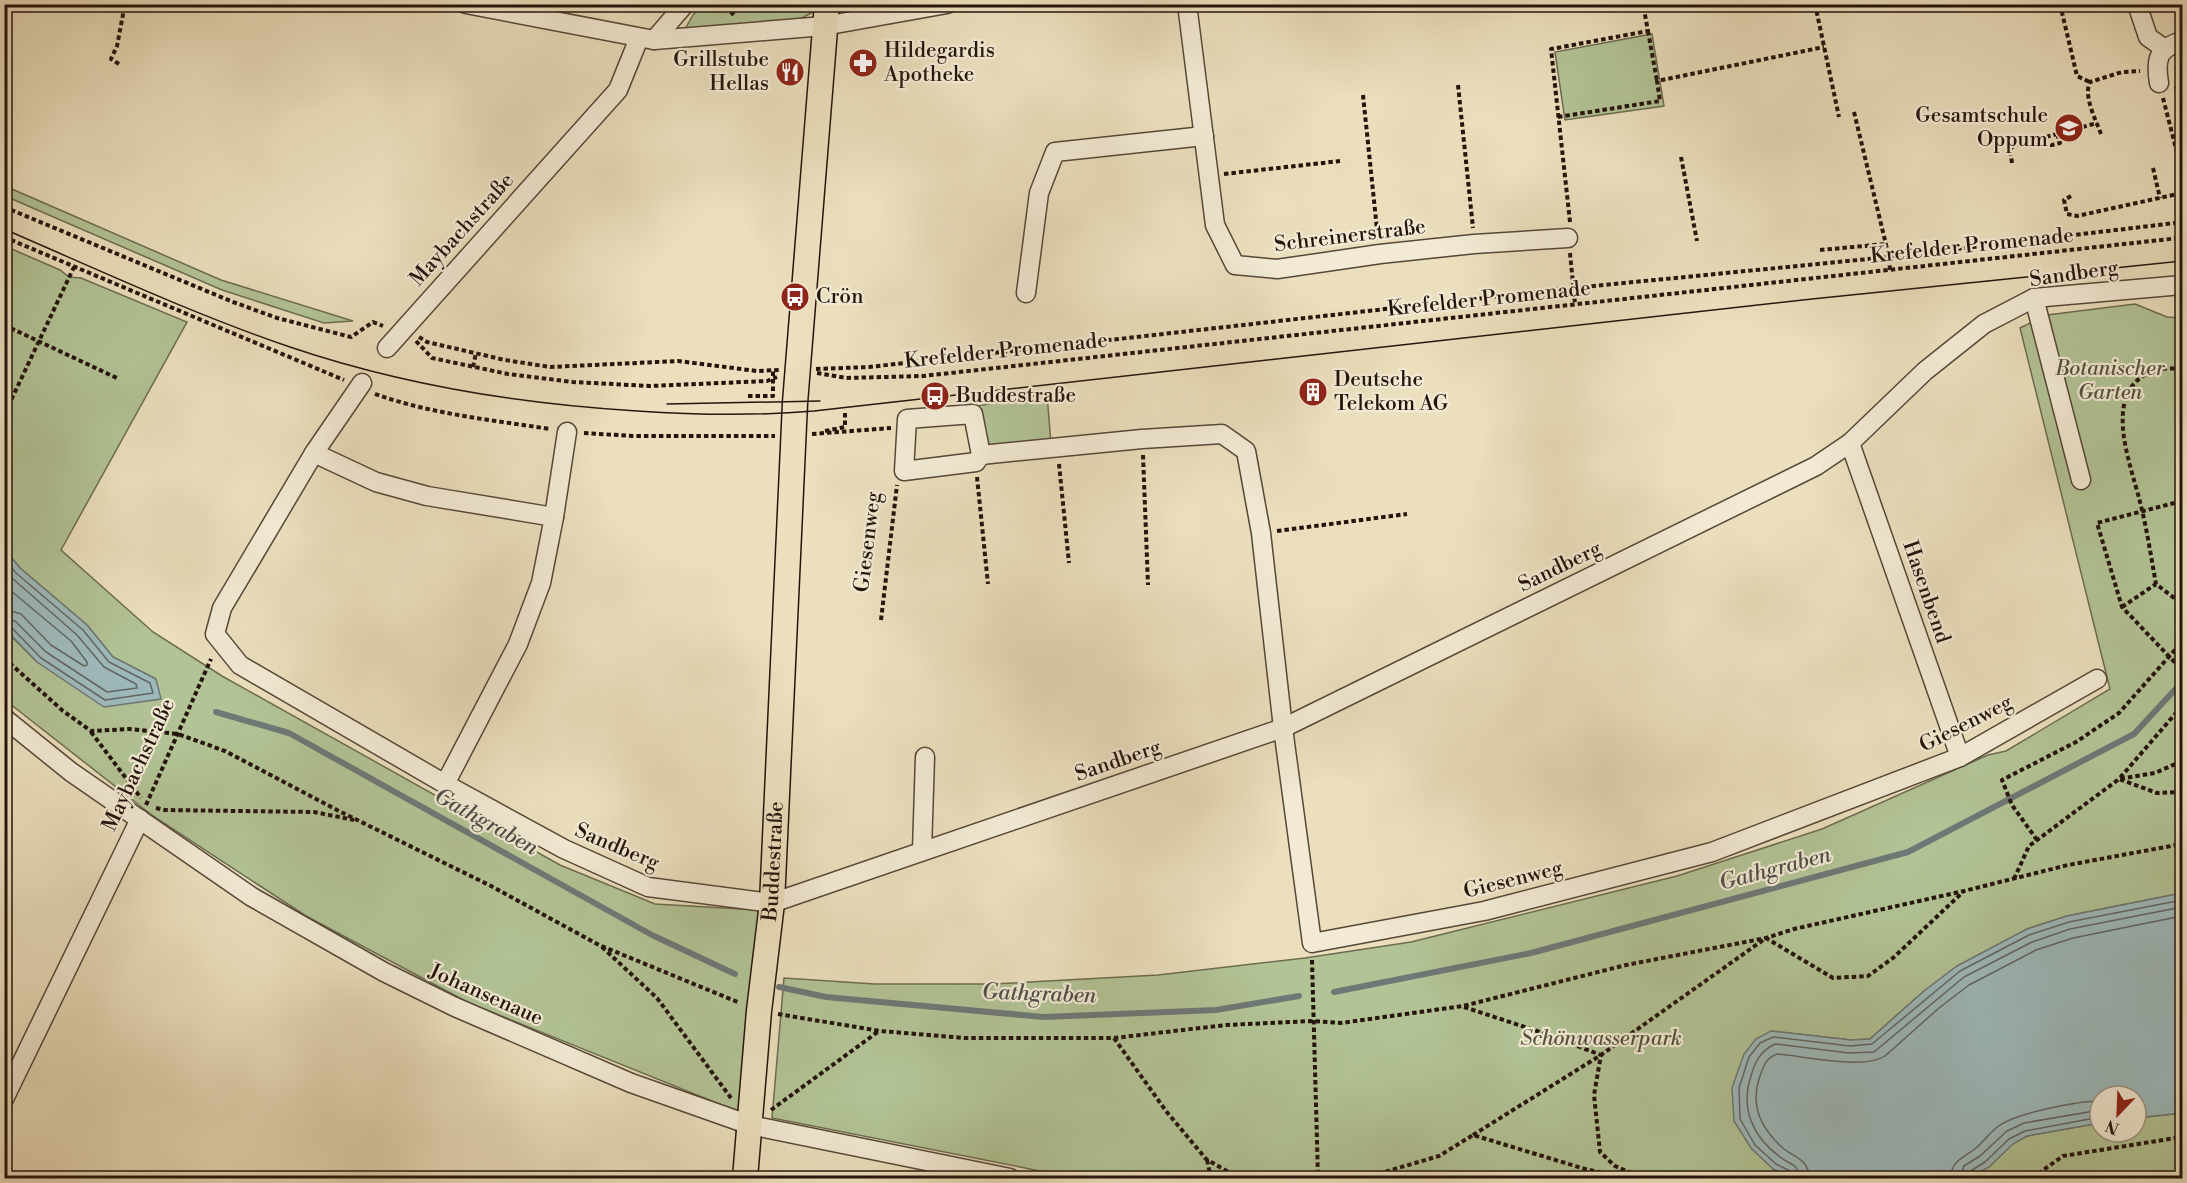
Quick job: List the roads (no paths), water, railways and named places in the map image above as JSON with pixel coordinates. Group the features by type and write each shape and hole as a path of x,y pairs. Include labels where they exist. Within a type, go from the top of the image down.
{"main road":[{"name":"Buddestraße","path":"745,1179 759,1011 772,903 804,435 798,372 826,15"}],"street":[{"path":"466,4 646,39 826,15 947,4"},
{"name":"Maybachstraße","path":"387,348 618,90 646,39 685,4"},
{"name":"Schreinerstraße","path":"1187,4 1215,225 1235,265 1277,269 1380,254 1474,244 1568,238"},
{"path":"2137,4 2148,37 2165,49"},
{"path":"2159,83 2157,63 2165,49 2182,40"},
{"path":"1026,293 1039,193 1055,152 1204,136"},
{"name":"Sandberg","path":"314,453 222,608 215,634 240,665 445,784 564,849 648,887 772,903 1283,728 1816,466 1850,443 1925,371 1984,324 2034,298 2182,285"},
{"path":"2034,298 2081,480"},
{"path":"360,386 314,453 376,482 428,496 554,517"},
{"name":"Giesenweg","path":"978,458 973,414 907,420 904,471 978,458 1222,434 1246,451 1261,532 1283,728 1312,943 1484,911 1712,852 1960,757 2097,679"},
{"path":"445,784 518,644 541,584 567,432"},
{"name":"Hasenbend","path":"1850,443 1960,757"},
{"name":"Johansenaue","path":"4,718 71,772 143,812 252,897 404,982 455,1007 630,1083 750,1125 1010,1179"},
{"path":"922,851 925,757"},
{"name":"Maybachstraße","path":"4,1100 143,812"}],"water":[{"path":"5,550 20,568 87,625 113,657 156,679 161,699 104,707 37,662 5,629"},
{"path":"2182,893 2182,1113 2148,1117 2148,1084 2088,1084 2088,1125 2027,1136 2013,1144 1989,1167 1969,1178 1792,1178 1773,1169 1751,1148 1734,1121 1732,1088 1744,1054 1756,1039 1771,1031 1851,1040 1870,1039 1924,991 1957,966 2027,929 2067,916"}],"waterway":[{"name":"Gathgraben","path":"1334,992 1531,953 1908,852 2134,734 2182,682"},
{"name":"Gathgraben","path":"216,712 289,733 652,935 735,974"},
{"name":"Gathgraben","path":"779,987 826,997 1044,1017 1216,1010 1299,996"}],"tram line":[{"path":"4,229 218,320 290,347 375,372 505,398 593,408 704,414 814,411 1812,299 2182,261"},
{"path":"667,404 820,401"}],"place":[{"name":"Hildegardis Apotheke","path":"863,63"},
{"name":"Grillstube Hellas","path":"790,72"},
{"name":"Gesamtschule Oppum","path":"2069,128"},
{"name":"Crön","path":"795,297"},
{"name":"Deutsche Telekom AG","path":"1313,392"},
{"name":"Buddestraße","path":"935,396"}],"park label":[{"name":"Botanischer Garten","path":"2110,381"},
{"name":"Schönwasserpark","path":"1601,1039"}]}
